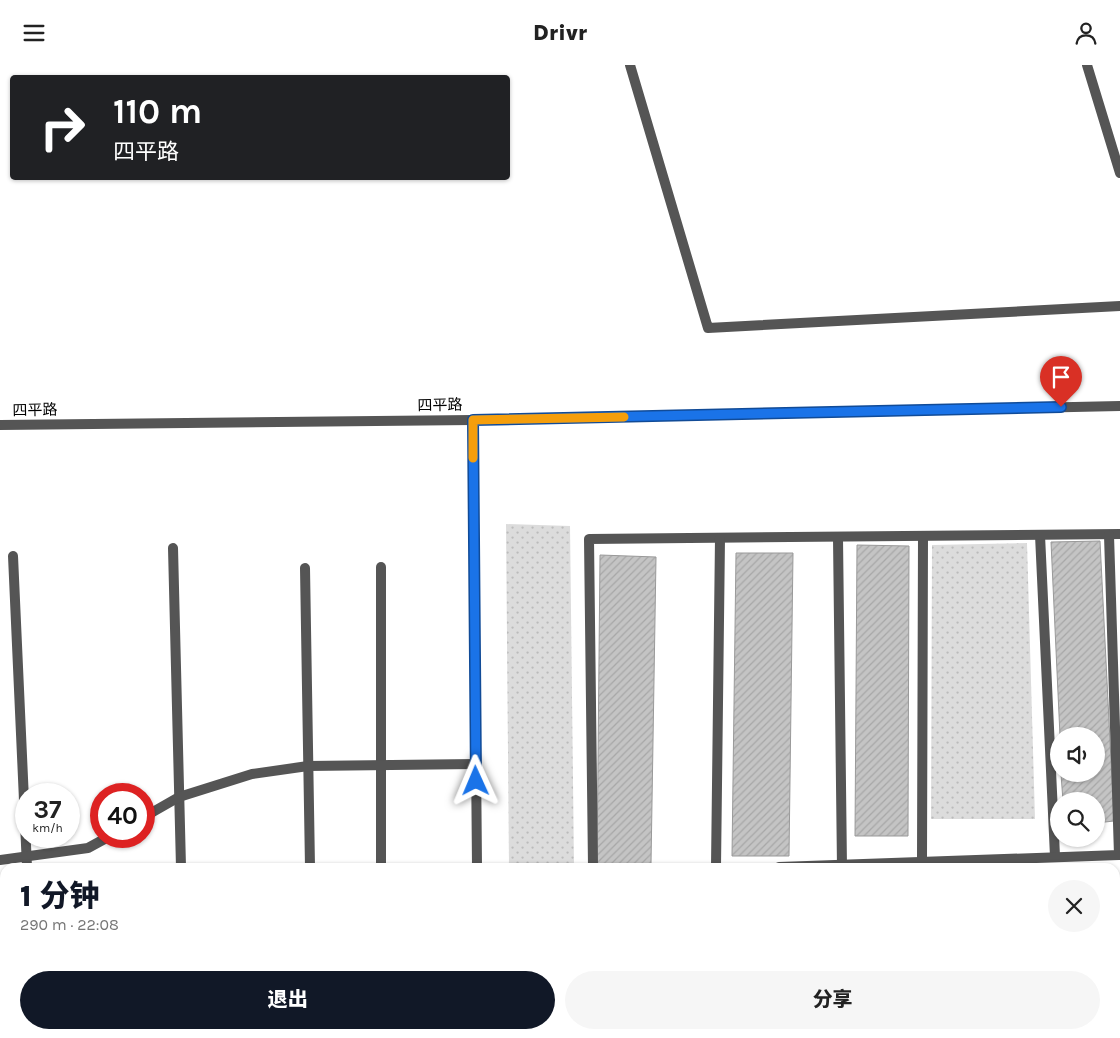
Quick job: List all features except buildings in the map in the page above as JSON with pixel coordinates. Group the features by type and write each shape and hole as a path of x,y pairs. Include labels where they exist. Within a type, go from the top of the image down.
{"street":[{"path":"630,65 708,328 1120,307"},
{"path":"1088,65 1120,173"},
{"name":"四平路","path":"0,425 473,420 1120,406"},
{"path":"473,420 477,863"},
{"path":"593,863 589,539 1120,534"},
{"path":"1040,535 1055,856"},
{"path":"890,863 1055,856 1120,856 1109,535"},
{"path":"922,861 923,536"},
{"path":"716,863 720,538"},
{"path":"838,538 842,863"},
{"path":"173,548 181,863"},
{"path":"13,556 27,863"},
{"path":"381,567 381,863"},
{"path":"306,568 310,863"},
{"path":"155,811 179,797 252,774 308,766 476,764"},
{"path":"0,859 27,857 90,847"}],"shaded area":[{"path":"506,524 570,526 574,863 509,863"},
{"path":"1027,543 1035,819 931,819 932,545"}],"slow traffic":[{"path":"473,458 473,420 624,417"}],"route":[{"path":"476,781 473,420 1061,407"}]}
